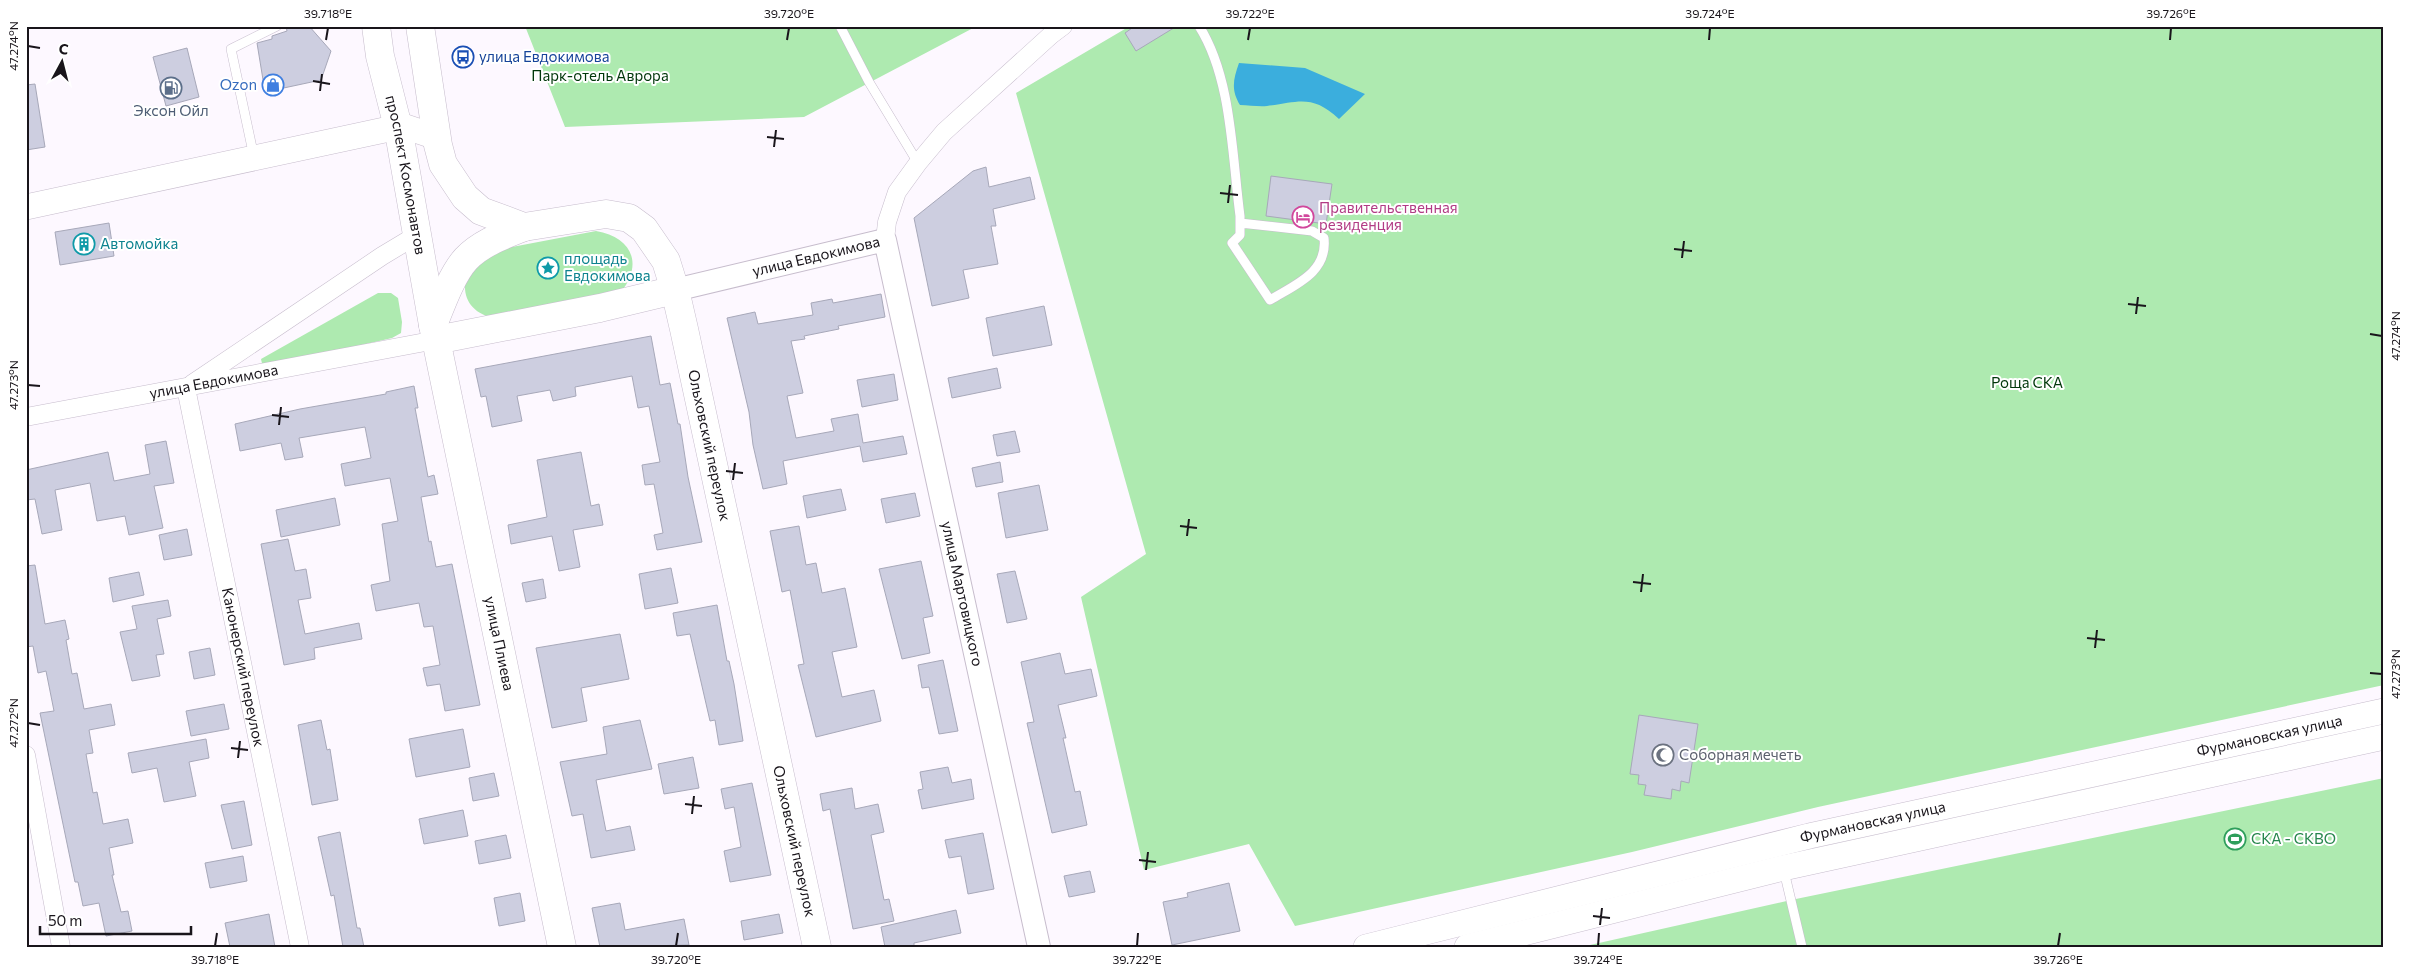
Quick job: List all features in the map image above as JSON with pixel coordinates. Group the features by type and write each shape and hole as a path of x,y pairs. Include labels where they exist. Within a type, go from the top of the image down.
{"main road":[{"name":"проспект Космонавтов","path":"376,26 380,56 398,127 434,332"},
{"name":"Ольховский переулок","path":"420,26 438,145 443,164 465,197 481,211 524,227 606,214 629,218 644,229 666,261 675,290 816,947"},
{"path":"26,207 398,127 418,130 433,136 438,145"},
{"path":"434,332 447,291 466,259 491,241 524,227"},
{"name":"улица Евдокимова","path":"434,332 600,308 675,290"},
{"name":"улица Плиева","path":"434,332 562,947"},
{"name":"Фурмановская улица","path":"1366,947 1809,836 2384,711"},
{"name":"Фурмановская улица","path":"1467,947 1783,868 2384,737"}],"street":[{"name":"улица Евдокимова","path":"675,290 885,240 887,222 897,192 918,163 944,132 1050,35 1063,26"},
{"path":"186,388 416,235"},
{"name":"улица Мартовицкого","path":"885,240 1039,947"},
{"name":"улица Евдокимова","path":"26,417 186,388 434,332"},
{"name":"Канонерский переулок","path":"186,388 300,947"},
{"path":"27,766 61,947"}],"lane":[{"path":"255,158 231,49 277,26"},
{"path":"840,26 869,82 918,163"},
{"path":"1199,26 1211,48 1221,79 1240,223 1240,235 1232,243 1270,300 1311,276 1321,261 1325,246 1324,238 1312,231 1240,223"},
{"path":"1783,868 1802,947"}],"green space":[{"name":"Парк-отель Аврора","path":"525,26 977,26 804,117 565,127"},
{"name":"Роща СКА","path":"1130,26 2384,26 2384,685 1818,807 1632,852 1295,926 1249,844 1144,870 1081,597 1146,554 1016,93"},
{"path":"596,231 618,239 630,253 632,271 621,292 496,319 480,313 469,303 465,289 467,272 496,250"},
{"path":"378,293 391,293 398,298 402,322 401,333 392,338 263,368 261,359"},
{"name":"СКА - СКВО","path":"2384,778 2384,947 1581,947 1791,900"}],"water":[{"path":"1239,63 1305,68 1365,94 1339,119 1321,106 1313,103 1297,102 1264,106 1240,105 1234,90 1235,75"}],"building":[{"path":"286,26 309,26 331,51 321,80 265,92 257,43 272,39 272,36 287,31"},
{"path":"1135,26 1177,26 1136,51 1125,33"},
{"path":"187,48 199,97 166,106 153,57"},
{"path":"35,84 45,147 26,150 26,85"},
{"path":"986,167 989,187 1030,177 1035,199 993,209 996,226 991,226 998,264 963,270 969,298 932,306 914,218 973,171"},
{"path":"1271,176 1332,184 1326,224 1266,216"},
{"name":"Автомойка","path":"109,223 114,256 60,265 55,232"},
{"path":"881,294 885,317 838,326 839,329 804,336 805,339 791,341 803,393 787,396 796,438 834,431 831,419 858,414 863,443 903,436 907,454 863,462 860,446 783,461 787,484 763,489 753,445 749,412 727,318 755,312 758,324 813,315 811,303 832,299 833,303"},
{"path":"1044,306 1052,345 993,356 986,318"},
{"path":"651,336 660,385 670,383 678,424 680,424 688,477 702,542 657,550 654,535 663,533 654,484 645,485 642,465 660,462 649,406 638,408 632,376 575,387 576,396 553,401 550,390 517,396 522,421 492,427 486,396 481,397 475,369"},
{"path":"997,368 1001,388 952,398 948,378"},
{"path":"894,374 898,400 862,407 857,380"},
{"path":"414,386 418,408 415,408 428,477 434,475 438,494 421,497 429,542 431,541 436,567 452,564 480,705 445,711 440,684 427,686 423,668 440,665 433,626 424,627 419,603 376,611 371,585 390,581 382,524 398,521 390,478 345,486 341,464 371,458 365,427 299,438 303,457 285,460 281,443 240,451 235,424 300,409 386,394 386,392"},
{"path":"1015,431 1020,452 997,456 993,435"},
{"path":"166,441 174,483 154,486 163,528 129,535 125,516 97,521 90,483 55,490 62,530 42,534 35,499 26,500 26,470 108,452 114,481 150,474 145,445"},
{"path":"581,452 591,506 599,504 603,525 573,530 580,567 559,571 552,536 511,544 508,525 547,517 537,460"},
{"path":"1000,462 1003,482 976,487 972,468"},
{"path":"1039,485 1048,530 1006,538 998,493"},
{"path":"841,489 846,510 807,518 803,496"},
{"path":"915,493 920,516 886,523 881,499"},
{"path":"335,498 340,525 281,537 276,510"},
{"path":"799,526 806,565 816,563 822,593 845,588 857,647 832,652 842,697 874,690 881,721 816,737 798,665 804,664 790,590 782,592 770,531"},
{"path":"187,529 192,555 164,560 159,535"},
{"path":"288,539 295,571 306,569 311,598 298,600 305,634 359,623 362,639 314,648 315,659 284,665 261,544"},
{"path":"921,561 933,616 923,618 930,653 902,659 879,569"},
{"path":"35,565 45,624 65,620 69,639 66,640 72,674 77,673 84,709 111,704 115,725 89,730 93,753 86,754 93,793 97,792 103,824 128,819 133,843 109,848 114,875 112,875 121,912 128,911 132,931 106,936 99,903 83,906 78,882 75,882 40,713 54,711 46,671 38,673 33,646 26,647 26,566"},
{"path":"671,568 678,603 645,609 639,574"},
{"path":"1015,571 1027,619 1007,623 997,574"},
{"path":"139,572 144,595 113,602 109,578"},
{"path":"543,579 546,598 526,602 522,583"},
{"path":"168,600 171,616 157,619 164,654 156,655 160,676 132,681 120,632 137,629 132,606"},
{"path":"717,605 727,661 729,661 734,684 743,741 719,745 715,720 710,721 690,634 677,636 673,613"},
{"path":"620,634 629,679 581,688 587,721 552,728 536,648"},
{"path":"210,648 215,675 194,679 189,652"},
{"path":"1060,653 1065,674 1091,669 1097,696 1058,705 1066,738 1063,738 1075,792 1080,791 1087,825 1052,833 1027,723 1034,722 1021,662"},
{"path":"943,660 958,731 939,734 929,687 922,688 918,665"},
{"path":"224,704 229,729 191,736 186,711"},
{"name":"Соборная мечеть","path":"1639,715 1698,724 1689,783 1681,781 1680,791 1672,789 1671,799 1644,795 1646,785 1638,784 1639,775 1630,774"},
{"path":"321,720 327,750 330,749 338,800 312,805 298,725"},
{"path":"640,720 652,769 596,780 606,831 630,826 635,850 591,858 583,814 572,816 560,762 607,754 603,727"},
{"path":"463,729 470,767 416,777 409,739"},
{"path":"206,739 209,758 189,762 196,796 164,802 157,768 132,773 128,753"},
{"path":"693,757 699,788 664,794 658,764"},
{"path":"948,767 952,783 971,779 974,799 922,809 918,790 923,789 920,772"},
{"path":"494,773 499,796 473,801 469,778"},
{"path":"752,783 771,875 730,882 724,851 741,847 734,807 725,809 721,789"},
{"path":"852,788 855,809 878,804 884,832 871,835 884,900 889,899 894,921 853,929 830,809 823,811 820,794"},
{"path":"244,801 252,845 232,849 221,805"},
{"path":"463,810 468,836 424,844 419,819"},
{"path":"340,832 357,928 360,928 364,947 343,947 334,895 331,896 318,837"},
{"path":"983,833 994,889 968,894 961,856 949,858 945,840"},
{"path":"506,835 511,858 479,864 475,841"},
{"path":"243,856 247,881 210,888 205,863"},
{"path":"1090,871 1095,892 1069,897 1064,876"},
{"path":"1229,883 1240,931 1172,945 1163,902 1188,897 1187,893"},
{"path":"520,893 525,921 499,926 494,898"},
{"path":"620,903 625,930 684,919 689,945 600,947 592,908"},
{"path":"956,910 961,933 914,943 914,947 885,947 881,927"},
{"path":"269,914 275,947 230,947 225,923"},
{"path":"779,914 783,933 744,940 741,921"}],"place":[{"name":"улица Евдокимова","path":"463,57"},
{"name":"Ozon","path":"273,85"},
{"name":"Эксон Ойл","path":"171,88"},
{"name":"Правительственная резиденция","path":"1303,217"},
{"name":"Автомойка","path":"84,244"},
{"name":"площадь Евдокимова","path":"548,268"},
{"name":"Соборная мечеть","path":"1663,755"},
{"name":"СКА - СКВО","path":"2235,839"}]}
